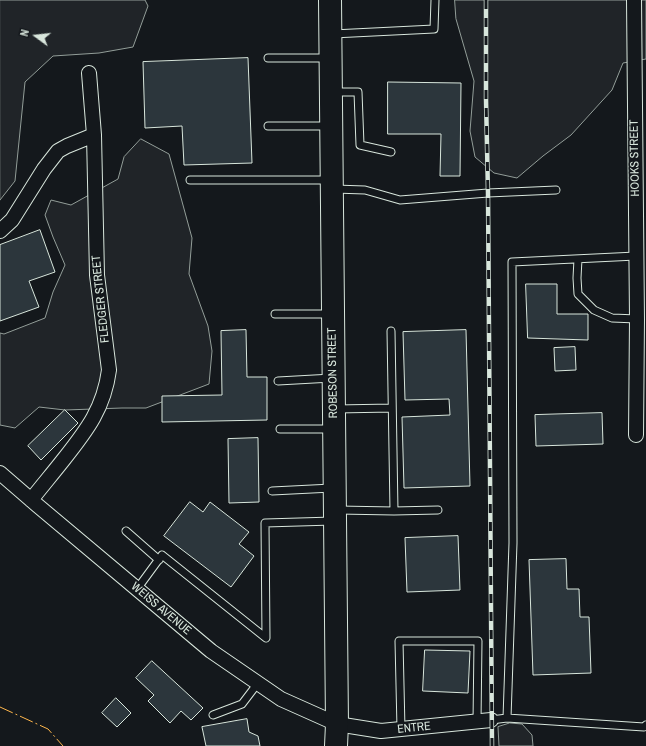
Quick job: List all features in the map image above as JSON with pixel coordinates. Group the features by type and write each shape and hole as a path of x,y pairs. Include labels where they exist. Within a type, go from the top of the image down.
{"main road":[{"name":"ROBESON STREET","path":"330,0 336,746"}],"street":[{"name":"HOOKS STREET","path":"634,0 637,319 636,435"},
{"name":"FLEDGER STREET","path":"31,500 84,434 100,405 107,384 109,370 97,275 94,135 89,73"},
{"path":"0,231 12,220 44,169 58,151 94,135"},
{"name":"WEISS AVENUE","path":"0,473 211,651 281,699 337,724"},
{"name":"ENTRE","path":"337,724 381,731 492,720"}],"lane":[{"path":"331,34 434,29 435,0"},
{"path":"268,58 330,58"},
{"path":"331,92 358,92 360,145 391,152"},
{"path":"268,126 331,126"},
{"path":"190,180 332,185 365,190 400,200 488,193 556,190"},
{"path":"507,718 513,543 512,262 636,256"},
{"path":"578,259 578,294 594,310 612,318 637,319"},
{"path":"275,314 332,314"},
{"path":"391,331 394,511"},
{"path":"278,381 333,378"},
{"path":"280,429 392,408"},
{"path":"272,491 334,488"},
{"path":"137,589 162,555 266,638 265,523 394,511 438,510"},
{"path":"126,531 159,560"},
{"path":"401,729 399,641 478,641 477,722"},
{"path":"213,715 242,704 258,683"},
{"path":"492,720 507,718 644,727 646,725"}],"shaded area":[{"path":"0,0 145,0 148,6 133,47 99,53 53,56 25,82 15,181 0,200"},
{"path":"455,0 646,0 646,59 623,63 612,90 571,135 517,178 494,173 475,157 470,131 474,81 456,19"},
{"path":"141,139 169,154 192,238 189,274 208,326 212,351 209,384 146,408 65,410 39,407 15,428 0,425 0,333 4,334 45,318 53,292 65,265 45,215 51,200 71,205 118,179 124,157"},
{"path":"510,723 522,724 532,735 533,746 499,746 498,727"}],"building":[{"path":"248,58 252,163 184,165 182,126 145,128 143,62"},
{"path":"388,82 461,83 460,176 440,176 441,134 388,134"},
{"path":"40,230 55,272 29,281 39,307 0,321 0,245"},
{"path":"526,284 557,284 557,314 588,314 588,340 528,338"},
{"path":"246,330 247,377 267,377 267,420 162,422 162,396 222,395 221,331"},
{"path":"466,330 470,486 404,488 402,417 450,415 449,399 405,400 403,332"},
{"path":"575,347 576,370 555,371 554,348"},
{"path":"65,410 78,423 41,460 28,446"},
{"path":"602,413 603,444 536,446 535,415"},
{"path":"258,438 259,502 229,503 228,439"},
{"path":"190,502 203,512 210,502 249,532 239,544 254,556 231,587 164,536"},
{"path":"458,536 460,590 407,592 405,538"},
{"path":"566,559 567,589 579,589 580,617 589,617 591,673 533,675 529,560"},
{"path":"425,650 470,651 468,693 423,691"},
{"path":"152,661 203,708 191,720 181,711 170,723 148,701 154,695 136,678"},
{"path":"116,698 131,713 117,727 102,713"},
{"path":"247,719 249,732 258,736 260,746 206,746 202,727"}],"railway":[{"path":"486,0 492,746"}],"power":[{"path":"0,707 48,729 63,746"}]}
